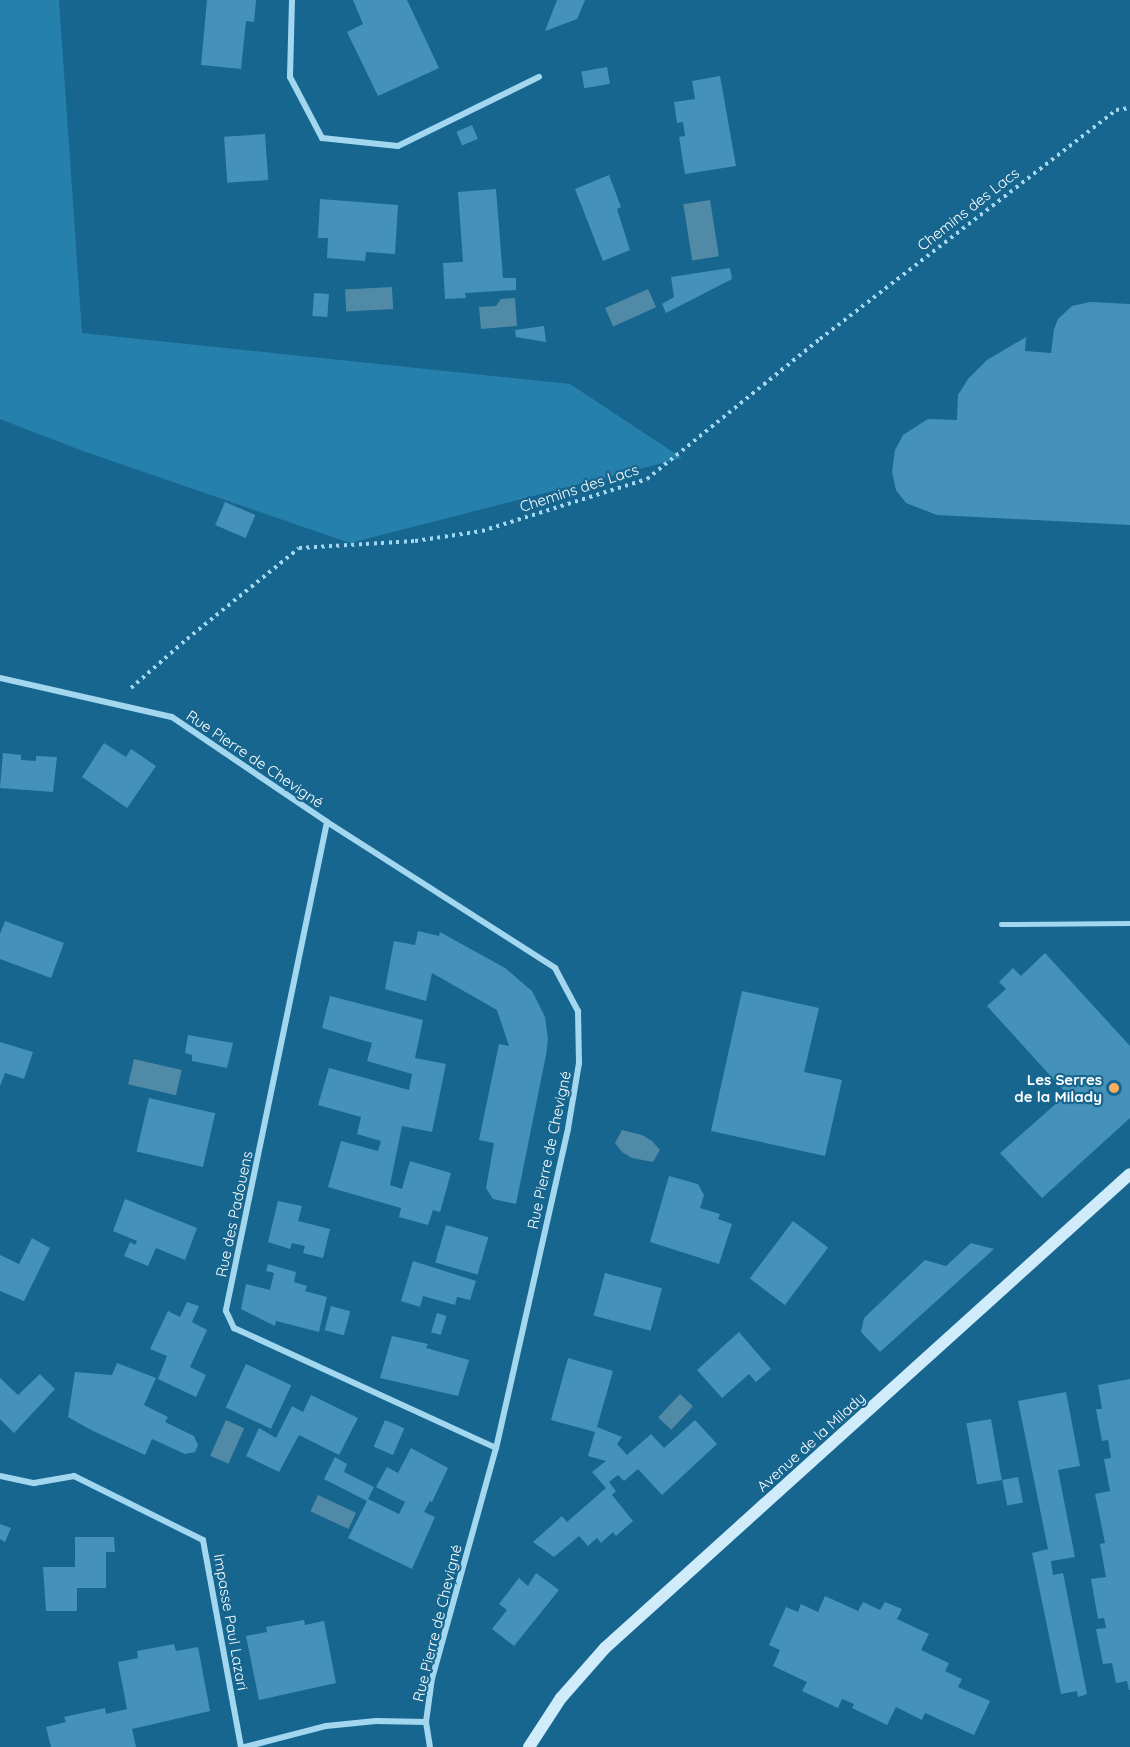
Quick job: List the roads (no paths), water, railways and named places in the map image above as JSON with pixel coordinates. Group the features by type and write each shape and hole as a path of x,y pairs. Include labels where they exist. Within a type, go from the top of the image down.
{"main road":[{"name":"Avenue de la Milady","path":"529,1747 561,1698 605,1648 1130,1174"}],"street":[{"path":"292,0 290,77 321,138 398,146 539,77"},
{"name":"Rue Pierre de Chevigné","path":"0,678 172,717 327,822 555,968 578,1011 579,1063 568,1129 496,1448 432,1678 426,1722 430,1747"},
{"name":"Rue des Padouens","path":"327,822 226,1311 234,1328 496,1448"},
{"name":"Impasse Paul Lazari","path":"0,1476 34,1483 74,1476 203,1540 243,1747"},
{"path":"243,1747 326,1726 376,1721 426,1722"}],"lane":[{"path":"1002,924 1130,923"}],"place":[{"name":"Les Serres de la Milady","path":"1114,1088"}]}
